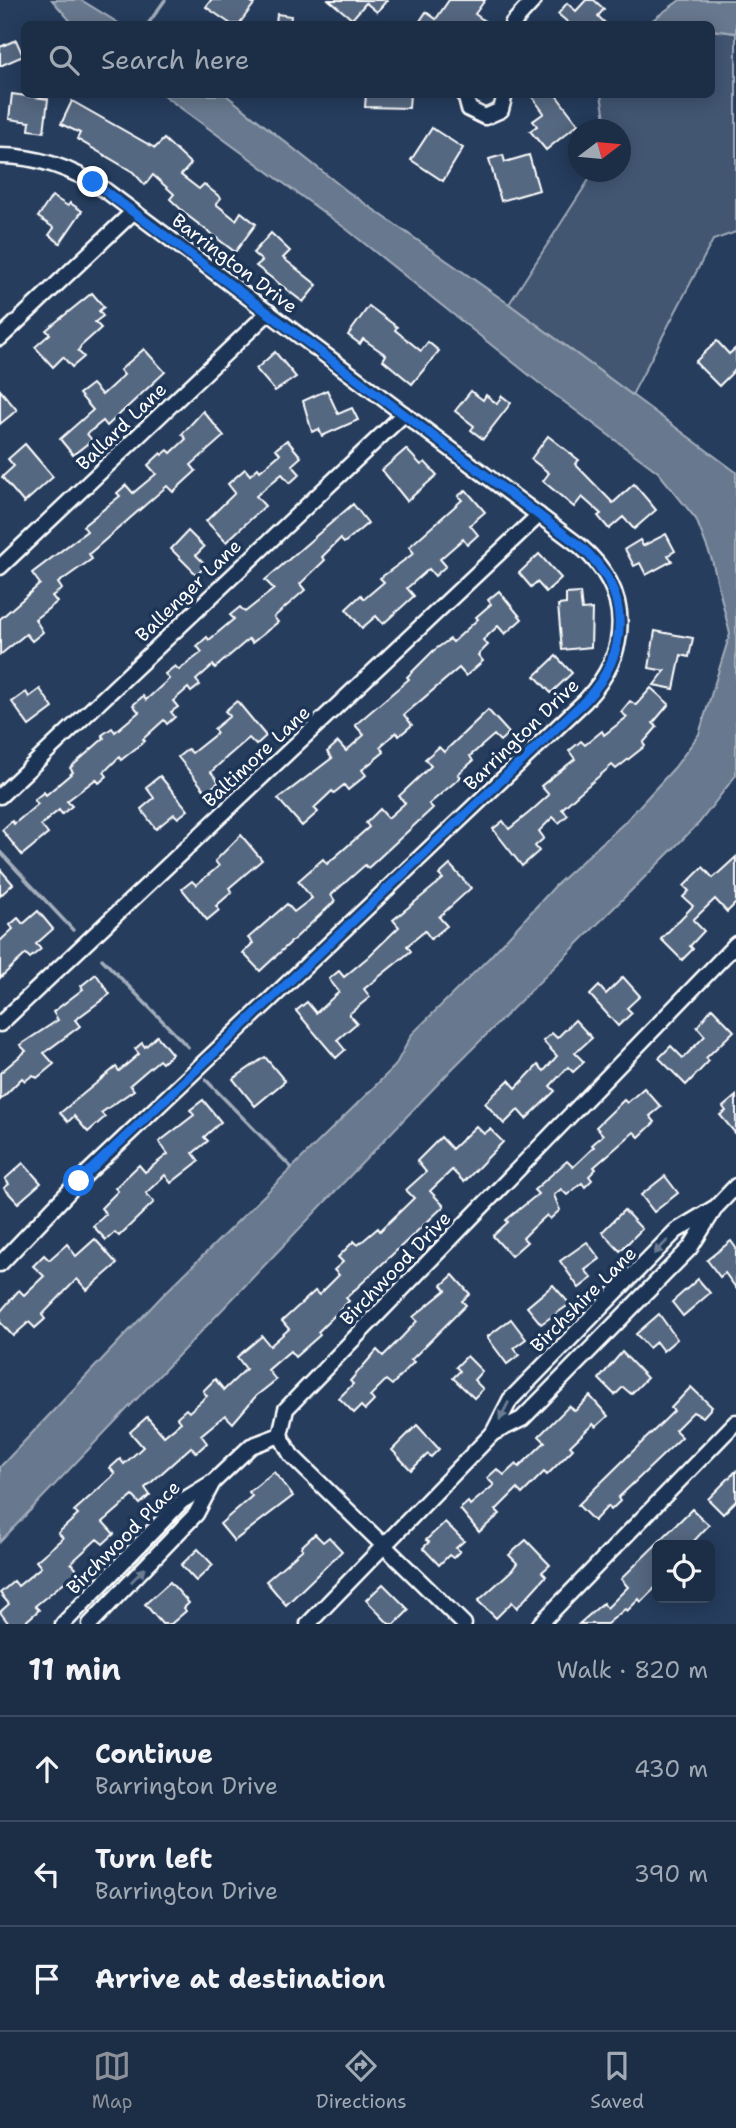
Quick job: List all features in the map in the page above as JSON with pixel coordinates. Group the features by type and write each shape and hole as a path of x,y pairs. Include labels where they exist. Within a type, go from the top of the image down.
{"street":[{"path":"515,21 534,0"},
{"path":"466,98 469,109 485,117 501,110 504,98"},
{"name":"Barrington Drive","path":"0,156 31,158 66,169 93,182 539,515 597,561 613,588 620,628 615,656 602,682 79,1181 0,1264"},
{"path":"0,338 134,212"},
{"name":"Ballard Lane","path":"0,567 269,312"},
{"name":"Ballenger Lane","path":"0,796 404,414"},
{"name":"Baltimore Lane","path":"0,1024 539,515"},
{"name":"Birchwood Drive","path":"280,1435 284,1413 292,1401 736,944"},
{"name":"Birchshire Lane","path":"493,1433 522,1419 690,1248 716,1207 736,1186"},
{"name":"Birchshire Lane","path":"308,1624 493,1433 510,1400 676,1231 716,1207"},
{"path":"540,1624 736,1422"},
{"path":"280,1435 295,1461 464,1624"},
{"name":"Birchwood Place","path":"63,1624 182,1501 213,1482 251,1446 280,1435"},
{"name":"Birchwood Place","path":"90,1624 196,1514 213,1482"}],"shaded area":[{"path":"52,0 81,0 115,21 70,21"},
{"path":"680,0 736,0 736,33 715,30 715,21 651,21"},
{"path":"715,30 736,33 736,232 713,240 632,395 509,304 588,182 631,182 631,119 605,119 602,98 715,98"},
{"path":"167,98 230,98 347,191 509,304 736,472 736,775 699,823 453,1068 0,1542 0,1467 162,1296 395,1066 412,1034 489,958 556,885 624,823 675,767 699,734 730,634 712,560 696,519 658,472 539,383 345,228"}],"building":[{"path":"211,0 248,0 254,4 241,21 227,21 206,7"},
{"path":"329,0 387,0 377,12 366,3 352,19"},
{"path":"449,0 485,0 475,14 485,21 420,21 426,12 436,19"},
{"path":"586,0 594,0 604,9 598,16 603,21 566,21 558,14 567,3 576,11"},
{"path":"277,14 291,16 290,21 276,21"},
{"path":"16,40 21,57 0,66 0,47"},
{"path":"12,94 21,95 21,98 48,99 44,132 29,130 30,122 9,119"},
{"path":"366,98 410,98 409,108 365,107"},
{"path":"533,98 558,98 574,119 568,119 568,132 546,150 530,131 537,126 533,121 544,113"},
{"path":"72,101 155,148 164,139 191,164 181,175 199,189 204,184 221,198 216,204 236,220 241,212 256,224 235,252 188,216 170,199 174,194 153,175 145,185 133,172 77,139 80,133 61,124"},
{"path":"432,128 463,148 443,181 411,160"},
{"path":"503,155 505,162 529,155 539,190 501,201 489,159"},
{"path":"52,196 82,211 60,243 49,235 54,228 38,217"},
{"path":"271,233 290,251 283,258 317,285 303,302 256,266 262,261 253,253"},
{"path":"92,293 104,307 99,311 103,316 95,322 101,328 81,346 78,351 84,357 72,367 63,357 53,367 35,347 50,334 46,330"},
{"path":"369,306 397,327 395,330 421,351 428,342 439,351 412,384 383,360 386,355 363,339 360,344 348,335"},
{"path":"717,341 729,354 736,348 736,369 719,386 695,362"},
{"path":"144,349 165,372 107,426 103,421 87,434 92,440 73,455 60,439 93,410 79,394 92,384 102,395 124,375 120,370"},
{"path":"275,352 296,377 275,391 256,369"},
{"path":"0,390 17,410 0,424"},
{"path":"327,390 338,414 352,408 358,420 322,436 319,429 312,432 303,401"},
{"path":"471,391 483,400 486,395 497,404 502,396 511,403 483,439 471,430 474,426 455,411"},
{"path":"203,411 224,436 191,465 196,471 173,492 167,486 89,554 92,559 58,583 62,589 52,596 57,602 35,619 43,632 32,641 26,634 0,655 0,619 40,584 32,573 87,531 83,526 120,496 117,493 126,485 133,493 156,474 148,465 161,453 162,455 168,450 171,453 186,439 182,434"},
{"path":"548,436 579,460 575,464 613,503 634,484 656,510 634,529 623,517 609,529 598,516 601,514 582,497 574,507 543,481 549,473 531,459"},
{"path":"287,440 301,457 292,465 300,474 290,483 282,474 256,496 265,506 226,542 206,521 235,493 228,484 245,469 250,475 258,468 260,471 280,454 276,449"},
{"path":"25,444 53,477 24,503 2,477 14,466 8,459"},
{"path":"406,449 421,465 425,462 437,475 407,501 382,470"},
{"path":"466,490 485,512 470,525 478,535 467,545 463,539 440,559 446,566 435,576 429,569 407,588 414,596 383,624 376,616 362,628 346,609 361,595 364,599 384,582 380,578 414,553 409,547 462,500 458,496"},
{"path":"353,504 368,523 344,543 340,539 322,557 325,560 300,584 305,590 274,617 278,622 252,643 249,639 215,668 213,665 196,680 200,685 191,692 188,688 173,701 178,707 171,712 175,717 167,724 164,720 143,739 145,741 121,760 119,757 104,772 107,776 99,783 96,779 67,801 72,806 62,814 59,810 41,825 48,834 22,855 2,830 12,821 14,824 38,804 34,800 44,792 46,795 73,772 70,768 104,738 102,735 112,728 115,732 139,712 133,705 143,696 146,700 169,679 165,674 175,666 179,670 202,652 197,646 207,637 209,640 234,619 230,615 240,607 245,612 274,589 265,580"},
{"path":"188,531 204,547 196,555 206,565 197,575 171,549"},
{"path":"666,534 675,551 668,555 672,561 646,575 640,563 634,566 625,549 640,540 643,546"},
{"path":"539,554 561,578 546,592 537,582 531,587 519,573"},
{"path":"499,591 522,619 505,634 498,626 483,640 488,645 478,655 483,661 466,676 459,668 404,715 412,725 399,736 396,732 380,747 384,752 362,770 366,775 348,790 344,785 334,793 332,791 314,808 318,812 302,826 278,799 332,758 327,752 338,742 346,751 364,735 355,725 409,679 407,677 433,651 450,639 453,642 478,619 476,617 491,604 488,600"},
{"path":"580,593 582,610 592,609 591,647 562,650 558,605 566,604 566,594"},
{"path":"655,631 693,638 689,657 681,655 674,689 654,685 665,671 649,668"},
{"path":"556,656 572,673 551,693 535,676"},
{"path":"651,688 669,704 653,723 657,727 643,743 645,746 616,769 612,765 577,795 562,809 568,815 559,823 553,817 539,831 544,838 535,846 539,851 522,866 493,829 503,821 509,829 530,812 549,795 541,786 575,759 569,751 581,741 585,745 602,731 604,735 627,717 621,712 630,701 636,705"},
{"path":"40,689 53,708 29,726 12,702 26,692 29,697"},
{"path":"237,701 266,736 256,745 249,738 227,757 211,772 219,782 206,792 178,757 188,749 192,753 217,733 214,729 230,716 225,711"},
{"path":"488,710 509,733 500,741 494,735 470,756 473,761 458,774 461,777 429,804 433,808 368,868 365,865 331,895 335,901 260,971 243,953 253,943 248,938 287,904 294,912 312,898 298,881 323,859 327,864 369,827 366,823 380,809 388,818 405,803 399,796 431,766 425,759 439,747 444,752"},
{"path":"160,776 188,810 178,818 174,814 156,829 141,809 154,798 146,787"},
{"path":"241,835 262,860 229,888 232,892 216,906 219,910 207,920 182,889 192,881 196,885 219,866 215,861"},
{"path":"736,857 736,903 727,912 715,899 693,920 704,931 690,946 693,949 682,960 661,939 693,906 683,897 689,891 684,886 703,867 713,878"},
{"path":"450,865 471,888 439,917 447,926 431,939 425,931 407,946 411,951 364,989 370,997 349,1014 357,1023 337,1040 345,1050 336,1058 296,1011 307,1002 316,1013 339,992 329,979 339,971 344,977 368,957 399,927 393,920 443,879 439,875"},
{"path":"0,869 13,884 0,896"},
{"path":"38,911 53,929 36,944 41,949 30,958 26,954 0,978 0,941 13,929 10,925 18,918 23,924"},
{"path":"96,974 110,994 75,1020 80,1026 44,1053 54,1064 37,1078 33,1075 25,1081 22,1078 0,1100 0,1073 26,1051 20,1045 58,1020 53,1012 83,989 81,986"},
{"path":"623,977 640,996 627,1008 632,1013 618,1026 590,995 599,986 606,994"},
{"path":"712,1008 734,1031 706,1058 709,1061 686,1085 659,1058 671,1046 683,1058 705,1036 697,1027"},
{"path":"575,1020 592,1038 575,1053 584,1062 573,1072 568,1067 550,1086 555,1091 526,1119 518,1110 504,1124 485,1103 509,1080 516,1088 538,1065 544,1071 557,1056 543,1041 552,1033 557,1038"},
{"path":"157,1036 172,1054 162,1063 159,1060 130,1085 134,1090 101,1113 105,1117 88,1132 74,1116 68,1122 60,1113 116,1067 119,1071 139,1054 135,1049 142,1043 145,1047"},
{"path":"265,1057 285,1081 255,1106 233,1079"},
{"path":"644,1088 661,1107 650,1116 655,1122 639,1137 634,1132 594,1167 596,1169 589,1176 592,1180 585,1187 582,1183 567,1195 561,1189 554,1195 560,1210 550,1219 547,1215 533,1228 523,1238 527,1242 511,1256 493,1236 508,1222 506,1220 538,1194 534,1190 567,1161 573,1167 594,1147 592,1145 603,1135 596,1127 624,1100 627,1103"},
{"path":"736,1096 736,1134 720,1115 726,1111 723,1107"},
{"path":"203,1100 221,1122 204,1137 208,1141 193,1153 199,1161 171,1183 165,1175 146,1193 154,1202 119,1236 115,1232 106,1240 93,1226 106,1214 101,1208 118,1191 115,1188 139,1165 145,1172 168,1154 159,1142 194,1115 190,1110"},
{"path":"476,1126 484,1134 490,1129 503,1142 464,1182 452,1170 430,1191 444,1206 346,1298 349,1301 318,1332 320,1335 295,1357 290,1351 268,1370 276,1380 256,1396 233,1423 225,1415 201,1435 207,1443 196,1453 191,1447 145,1488 150,1495 140,1504 133,1496 103,1522 114,1534 103,1544 97,1539 71,1563 78,1571 35,1606 39,1610 23,1624 9,1624 0,1612 9,1604 0,1593 14,1581 18,1586 41,1567 36,1561 63,1538 58,1533 78,1515 74,1511 115,1474 110,1468 120,1459 124,1464 143,1447 130,1432 147,1417 164,1436 181,1422 177,1417 186,1409 189,1412 207,1396 203,1391 215,1379 224,1390 246,1369 237,1357 262,1336 270,1346 289,1329 282,1321 315,1291 319,1295 339,1275 334,1270 343,1262 338,1257 354,1241 358,1245 378,1228 380,1231 414,1198 406,1190 426,1172 417,1161 441,1137 452,1149"},
{"path":"23,1163 41,1183 18,1203 4,1188 9,1184 5,1179"},
{"path":"665,1176 678,1193 654,1212 641,1195"},
{"path":"624,1210 642,1229 620,1251 602,1232"},
{"path":"95,1239 117,1264 87,1290 77,1279 42,1315 45,1319 35,1328 29,1322 13,1336 0,1322 0,1312 19,1290 24,1295 44,1276 33,1266 44,1255 49,1260 67,1244 76,1256"},
{"path":"731,1241 736,1248 736,1288 725,1273 720,1277 707,1260"},
{"path":"587,1242 600,1259 585,1270 592,1278 579,1288 560,1261"},
{"path":"453,1275 470,1294 462,1301 466,1305 411,1360 414,1362 392,1385 386,1380 370,1396 374,1401 365,1410 361,1406 354,1413 339,1398 353,1384 350,1381 377,1350 383,1356 402,1337 417,1321 413,1317 446,1290 442,1285"},
{"path":"698,1279 710,1293 683,1316 672,1302"},
{"path":"553,1285 570,1304 541,1324 527,1307"},
{"path":"659,1314 677,1339 663,1351 656,1342 649,1348 636,1334"},
{"path":"511,1319 526,1339 514,1348 519,1355 507,1364 487,1337"},
{"path":"622,1352 647,1378 631,1394 623,1387 615,1395 599,1379"},
{"path":"467,1356 482,1371 474,1380 483,1389 474,1398 453,1378 460,1371 456,1367"},
{"path":"691,1387 712,1407 703,1417 693,1412 675,1430 682,1437 618,1498 620,1501 611,1510 608,1506 594,1521 578,1505 674,1411 671,1408"},
{"path":"590,1396 608,1416 596,1427 593,1424 570,1446 573,1449 547,1475 544,1472 522,1494 517,1489 496,1510 500,1514 479,1532 460,1509 468,1502 470,1505 494,1485 487,1478 497,1469 504,1475 516,1464 519,1467 545,1442 539,1436 569,1406 575,1411"},
{"path":"417,1425 439,1449 431,1457 428,1454 411,1470 392,1450"},
{"path":"736,1471 736,1501 723,1514 708,1499"},
{"path":"274,1472 293,1496 234,1541 220,1524 252,1496 249,1492"},
{"path":"692,1509 709,1525 695,1540 661,1540"},
{"path":"445,1522 464,1541 456,1548 460,1551 453,1558 449,1555 439,1565 423,1548 429,1542 426,1540"},
{"path":"315,1534 323,1542 329,1537 342,1551 286,1605 266,1581 303,1549 301,1547"},
{"path":"526,1540 550,1565 542,1572 546,1576 517,1608 512,1602 496,1618 478,1601 512,1570 517,1563 509,1555"},
{"path":"652,1548 652,1591 641,1602 639,1599 607,1624 579,1624 603,1603 607,1608 628,1587 621,1579"},
{"path":"198,1549 213,1565 196,1581 181,1565"},
{"path":"170,1582 189,1603 184,1608 186,1611 171,1624 162,1624 145,1604"},
{"path":"383,1584 409,1610 395,1624 389,1624 366,1600"}],"waterway":[{"path":"150,21 165,0"},
{"path":"0,852 73,930"},
{"path":"102,959 188,1047"},
{"path":"206,1080 291,1167"}],"route":[{"path":"79,1181 585,701 607,673 615,656 620,628 613,588 597,561 580,546 93,182"}]}
